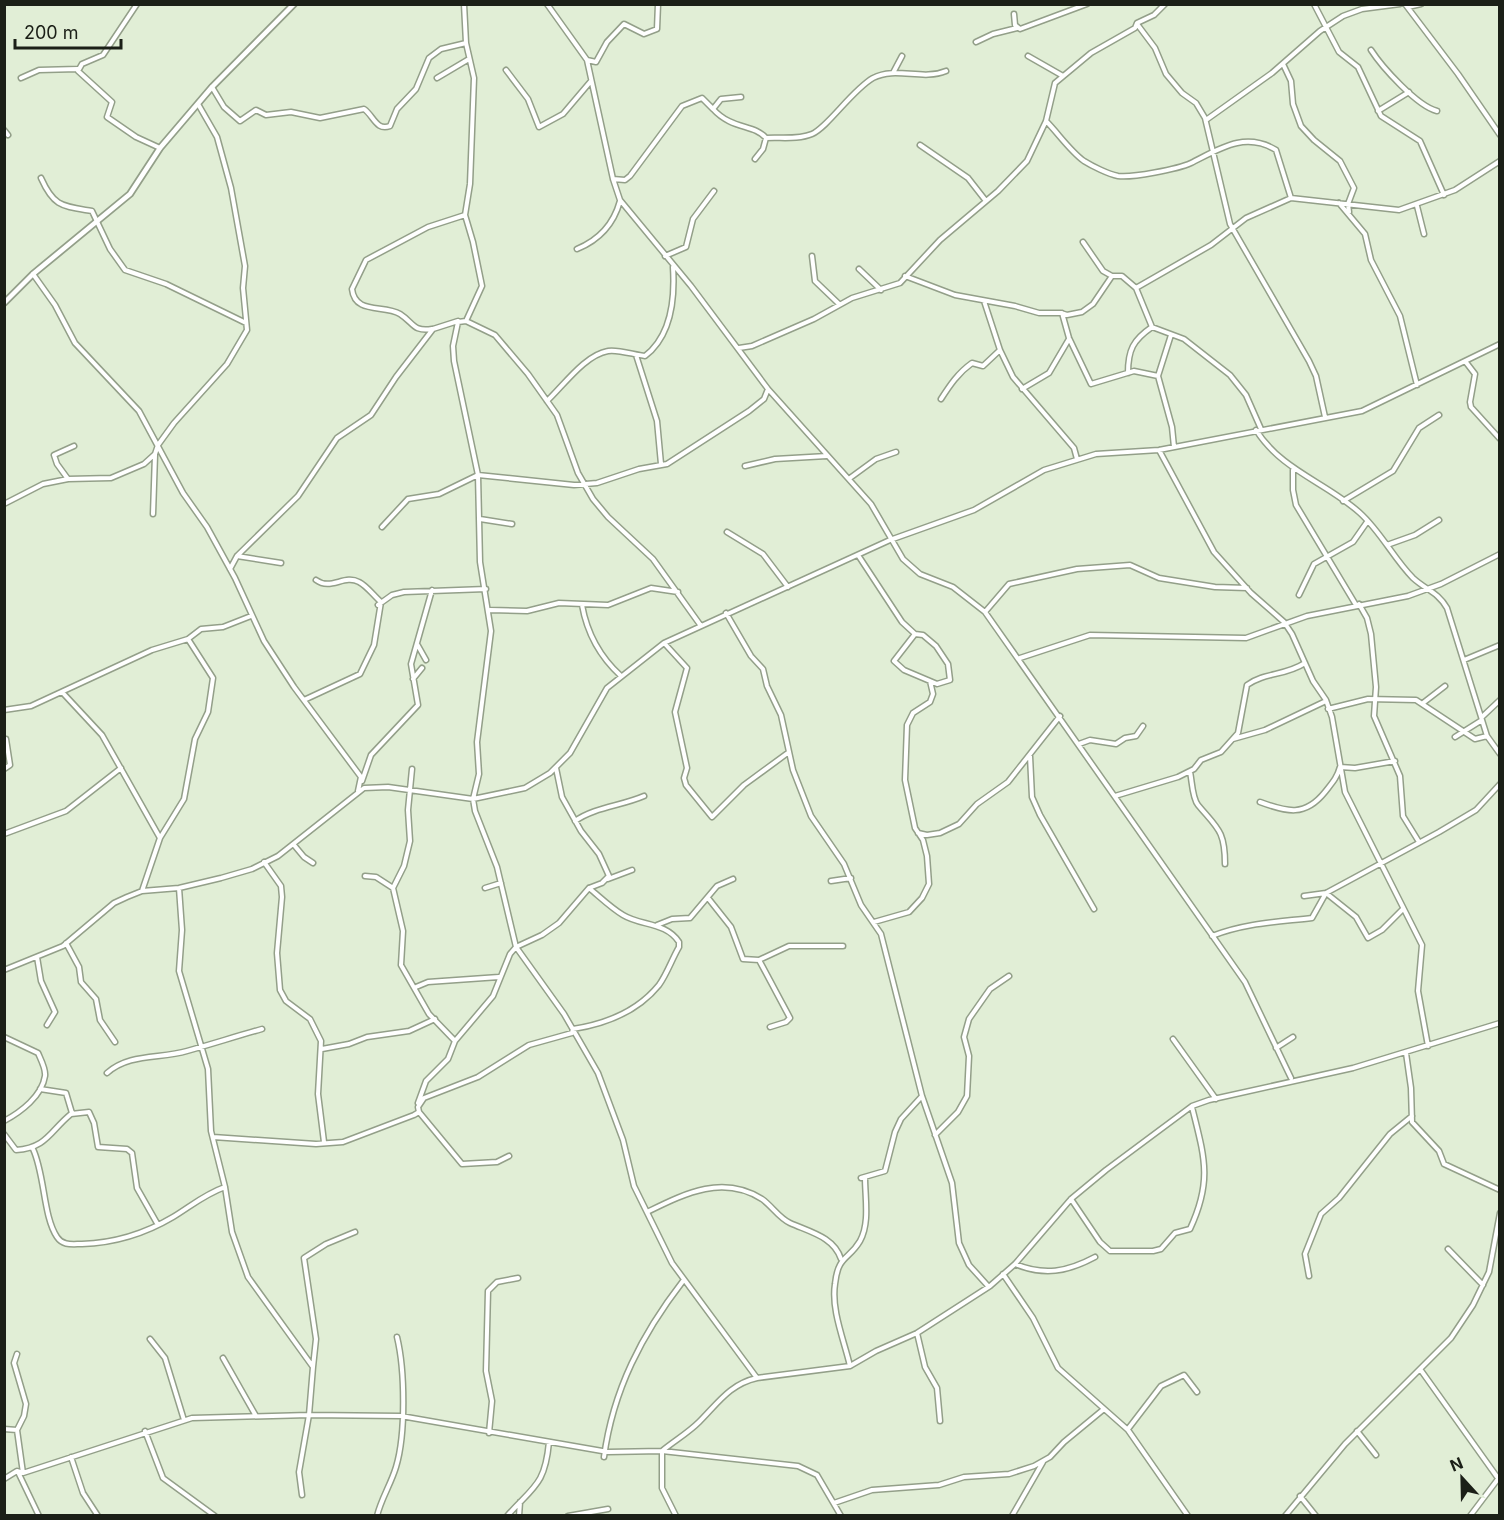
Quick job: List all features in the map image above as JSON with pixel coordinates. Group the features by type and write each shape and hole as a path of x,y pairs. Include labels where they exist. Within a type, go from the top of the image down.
{"main road":[{"path":"4,303 33,274 97,223 139,183 160,148 212,87 294,4"}],"street":[{"path":"21,78 39,70 57,72 78,69 82,64 104,55 137,4"},
{"path":"464,4 466,43 474,78 470,184 465,215 482,286 466,321"},
{"path":"547,4 587,60 613,179 620,201 768,389 871,504 890,540 909,567 920,574 953,587 985,612 1007,645 1020,658 1245,982 1291,1078 1299,1080"},
{"path":"587,60 596,62 607,42 624,24 644,34 657,29 658,4"},
{"path":"976,42 993,34 1024,28 1087,4"},
{"path":"738,348 752,346 814,319 838,304 900,283 940,240 986,201 1027,161 1046,121 1051,92 1062,76 1091,53 1135,28 1137,23 1154,15 1165,4"},
{"path":"1314,4 1339,52 1358,68 1378,111 1394,126 1420,141 1444,195"},
{"path":"1208,122 1325,28 1352,11 1400,4"},
{"path":"1412,14 1414,8 1421,4"},
{"path":"1406,6 1414,8"},
{"path":"1406,6 1458,74 1500,135"},
{"path":"1014,14 1017,28"},
{"path":"1137,23 1155,48 1166,74 1196,103 1208,122 1224,204 1232,226 1268,288 1284,322 1309,361 1318,384 1325,417"},
{"path":"212,87 224,107 240,121 259,110 266,115 291,112 320,118 364,109 378,125 385,128 390,126 397,109 416,89 425,64 433,53 466,43"},
{"path":"1371,50 1377,61 1409,92 1428,109 1437,111"},
{"path":"893,73 902,56"},
{"path":"1028,56 1062,76"},
{"path":"437,78 469,59"},
{"path":"1283,64 1291,81 1293,104 1301,126 1340,161 1354,188 1348,204 1349,213"},
{"path":"78,69 80,74 112,102 107,117 136,137 160,148"},
{"path":"506,70 528,99 539,127 563,114 591,81"},
{"path":"766,138 814,134 837,109 872,79 893,73 933,74 946,71"},
{"path":"1378,111 1409,92"},
{"path":"713,108 721,99 741,97"},
{"path":"613,179 625,180 630,176 651,146 688,102 702,98 731,124 762,133 766,138"},
{"path":"153,514 155,454 158,445 227,364 247,330 243,288 245,267 224,156 198,104"},
{"path":"1046,121 1083,160 1118,176 1173,170 1191,163 1214,149 1253,141 1276,150 1291,198"},
{"path":"4,130 8,135"},
{"path":"755,159 766,138"},
{"path":"920,145 968,178 986,201"},
{"path":"1136,288 1211,245 1232,226 1291,198 1399,210 1417,206 1455,190 1480,171 1500,161"},
{"path":"40,178 49,196 61,206 92,211 125,270 166,284 247,324"},
{"path":"665,256 686,247 693,219 714,191"},
{"path":"577,249 595,242 603,229 615,218 620,201"},
{"path":"1339,203 1365,234 1371,260 1400,316 1417,385"},
{"path":"1417,206 1424,234"},
{"path":"465,215 428,227 366,260 352,289 354,296 370,309 382,309 400,314 412,327 421,331 466,321 495,335 557,415 578,473 593,499 608,517 653,559 701,626"},
{"path":"1083,242 1103,271 1112,276 1122,276 1136,288 1152,327 1184,339 1230,375 1245,395 1258,430 1293,470 1325,486 1343,501 1367,522 1414,578 1438,594 1444,602 1487,736 1500,754"},
{"path":"812,256 817,275 815,281 838,304"},
{"path":"547,401 588,361 604,352 647,354 666,329 673,266"},
{"path":"859,268 881,290"},
{"path":"33,274 75,343 129,397 183,492 207,527 230,569 251,616 304,700 357,771 362,782"},
{"path":"905,276 944,292 1016,306 1039,313 1067,315 1077,314 1087,309 1112,276"},
{"path":"984,301 1009,370 1022,389 1074,448 1077,459"},
{"path":"1061,313 1069,338 1090,384 1138,371 1142,375 1158,376"},
{"path":"458,322 453,346 454,361 478,475 480,562 490,610 490,657 477,742 479,774 473,799 474,811 501,883 516,947 573,1029 602,1081 623,1140 634,1186 683,1281 757,1378"},
{"path":"1128,373 1129,350 1137,337 1152,327"},
{"path":"230,569 237,556 298,496 337,438 371,415 396,377 433,329"},
{"path":"1171,335 1158,376 1173,428 1174,447"},
{"path":"1022,389 1049,373 1069,338"},
{"path":"356,793 375,787 410,789 473,799 525,788 556,768 579,740 600,696 621,676 664,643 726,613 890,540 974,510 1044,470 1096,454 1159,450 1372,408 1500,344"},
{"path":"940,399 954,378 966,367 972,363 983,366 1000,350"},
{"path":"636,354 657,421 662,465"},
{"path":"1465,361 1475,374 1471,408 1500,439"},
{"path":"382,527 408,499 439,494 478,475 561,485 585,484 662,465 678,458 749,411 764,399 768,389"},
{"path":"1343,501 1393,471 1419,428 1439,415"},
{"path":"68,479 57,464 54,455 74,446"},
{"path":"1159,450 1214,552 1247,588 1284,622 1318,690 1326,700 1334,727 1345,792 1354,814 1422,945 1418,991 1428,1046"},
{"path":"850,478 876,459 896,452"},
{"path":"4,504 34,487 68,479 97,480 124,475 155,454"},
{"path":"745,466 775,459 827,456"},
{"path":"1293,470 1293,498 1367,618 1371,634 1376,687 1373,699 1378,728 1400,776 1402,812 1419,842"},
{"path":"480,519 512,524"},
{"path":"1387,545 1415,535 1439,520"},
{"path":"1299,595 1314,564 1353,542 1367,522"},
{"path":"726,531 763,554 788,587"},
{"path":"1020,658 1090,635 1246,638 1265,632 1284,622 1358,604 1408,596 1441,584 1500,554"},
{"path":"858,555 902,622 916,636"},
{"path":"237,556 281,563"},
{"path":"985,612 1013,582 1077,569 1130,565 1160,578 1215,587 1247,588"},
{"path":"316,580 329,585 350,580 359,582 379,603"},
{"path":"490,610 527,611 559,603 608,605 651,588 678,592"},
{"path":"379,603 397,593 486,589"},
{"path":"4,970 66,943 114,903 142,891 179,888 252,869 294,845 356,793 371,755 418,705 411,664 432,590"},
{"path":"304,700 360,674 374,645 379,603"},
{"path":"582,605 589,633 604,658 621,676"},
{"path":"726,613 751,657 763,669 767,686 781,715 793,770 811,816 851,878 861,905 881,934 922,1096 952,1183 959,1244 969,1264 988,1287"},
{"path":"4,710 31,706 152,650 188,639 201,629 223,627 251,616"},
{"path":"923,635 936,646 948,664 950,680 937,684 913,675 895,663 895,658 916,636 923,635"},
{"path":"142,891 160,838 184,799 195,739 206,718 213,682 211,673 188,639"},
{"path":"417,643 426,660"},
{"path":"664,643 687,668 675,712 687,768 684,778 686,785 712,817 744,785 789,752"},
{"path":"1464,660 1500,645"},
{"path":"1239,736 1247,685 1255,680 1288,673 1305,663"},
{"path":"413,680 422,668"},
{"path":"874,922 909,912 922,898 929,884 921,836 905,780 906,732 913,714 932,699 930,681"},
{"path":"1423,703 1445,686"},
{"path":"62,692 102,735 160,838"},
{"path":"1328,709 1373,699 1407,699 1423,703 1475,739 1487,736"},
{"path":"1115,796 1190,772 1201,760 1221,752 1233,739 1274,726 1326,700"},
{"path":"1455,737 1466,732 1482,719 1500,700"},
{"path":"921,836 947,832 959,824 977,804 1000,789 1060,716"},
{"path":"1079,744 1090,740 1116,744 1125,738 1136,736 1143,726"},
{"path":"4,769 10,765 11,759 6,739"},
{"path":"1030,755 1032,796 1042,820 1094,909"},
{"path":"1340,767 1355,768 1395,761"},
{"path":"1260,802 1294,811 1313,806 1337,779 1340,767"},
{"path":"4,834 66,811 121,768"},
{"path":"556,768 562,797 575,821 606,866 607,879"},
{"path":"412,769 410,841 404,866 393,888 403,931 401,965 405,975 416,987 435,1019 455,1041"},
{"path":"1190,772 1197,803 1211,816 1222,837 1225,864"},
{"path":"1304,896 1326,893 1476,810 1500,784"},
{"path":"575,821 587,813 622,805 644,796"},
{"path":"294,845 304,857 313,863"},
{"path":"264,861 281,886 277,953 280,990 286,1001 310,1019 317,1029 322,1049 318,1094 324,1142"},
{"path":"418,1113 426,1081 448,1059 455,1041 494,996 506,960 516,947 542,935 559,923 589,888 632,870"},
{"path":"365,876 376,877 393,888"},
{"path":"831,881 851,878"},
{"path":"657,925 690,918 717,886 733,879"},
{"path":"485,888 501,883"},
{"path":"179,888 182,930 179,971 208,1069 213,1137 225,1187 232,1232 248,1277 313,1367"},
{"path":"213,1137 350,1141 418,1113 424,1098 478,1077 522,1048 572,1033 573,1029 597,1025 615,1018 648,996 660,984 679,942 657,925 625,916 589,888"},
{"path":"1212,936 1227,930 1284,919 1312,918 1326,893"},
{"path":"1326,893 1356,917 1368,938 1403,909"},
{"path":"708,898 731,927 743,959 759,960 789,946 843,946"},
{"path":"66,943 79,967 81,982 96,999 100,1020 115,1042"},
{"path":"37,957 41,981 56,1012 47,1025"},
{"path":"759,960 790,1018 786,1022 770,1027"},
{"path":"935,1135 958,1112 967,1096 969,1056 964,1037 969,1019 990,988 1008,975"},
{"path":"416,987 428,982 499,977"},
{"path":"322,1049 349,1044 367,1037 409,1031 435,1019"},
{"path":"662,1451 698,1423 729,1390 744,1381 850,1366 876,1351 917,1333 988,1287 1015,1264 1071,1199 1192,1106 1406,1053 1500,1023"},
{"path":"107,1073 120,1064 137,1059 176,1054 262,1029"},
{"path":"4,1036 39,1053 45,1074 40,1089 20,1113 4,1121"},
{"path":"1276,1048 1293,1037"},
{"path":"1173,1039 1216,1099"},
{"path":"1406,1053 1413,1126 1439,1151 1444,1164 1500,1190"},
{"path":"1286,1082 1291,1078"},
{"path":"40,1089 66,1093 72,1113"},
{"path":"850,1366 834,1299 835,1282 841,1259 859,1244 865,1231 863,1177 885,1171 895,1132 901,1119 922,1096"},
{"path":"1071,1199 1100,1242 1110,1251 1161,1249 1175,1233 1190,1229 1206,1180 1206,1168 1192,1106"},
{"path":"4,1134 16,1150 33,1149 72,1113 89,1112 92,1115 100,1149 127,1149 132,1153 137,1188 158,1225"},
{"path":"418,1113 462,1164 497,1162 509,1156"},
{"path":"1309,1276 1304,1259 1321,1214 1339,1198 1390,1134 1412,1116"},
{"path":"33,1149 41,1167 53,1228 63,1243 104,1242 158,1225 203,1196 225,1187"},
{"path":"648,1212 699,1189 729,1187 761,1199 787,1221 808,1229 836,1246 841,1259"},
{"path":"1285,1515 1357,1431 1451,1338 1483,1285 1491,1262 1500,1213"},
{"path":"302,1496 299,1472 309,1415 316,1339 304,1258 326,1244 355,1232"},
{"path":"1448,1249 1483,1285"},
{"path":"1015,1264 1032,1271 1057,1272 1080,1265 1095,1257"},
{"path":"1003,1274 1033,1318 1058,1368 1128,1430 1188,1515"},
{"path":"489,1432 492,1401 486,1371 488,1291 497,1282 518,1278"},
{"path":"604,1457 610,1417 633,1361 654,1318 683,1281"},
{"path":"917,1333 925,1367 937,1388 940,1421"},
{"path":"377,1515 396,1466 404,1380 397,1337"},
{"path":"150,1340 165,1358 184,1420"},
{"path":"17,1354 14,1362 26,1404 24,1416 17,1430 23,1473"},
{"path":"223,1358 256,1416"},
{"path":"1420,1368 1499,1480 1470,1515"},
{"path":"1128,1430 1161,1386 1184,1375 1197,1392"},
{"path":"1012,1515 1043,1462 1104,1409"},
{"path":"17,1471 23,1473 184,1420 309,1415 401,1416 604,1451 662,1451 682,1455 773,1461 798,1466 817,1475 841,1515"},
{"path":"4,1429 17,1430"},
{"path":"145,1431 163,1478 215,1515"},
{"path":"1357,1431 1376,1455"},
{"path":"507,1515 545,1471 549,1442"},
{"path":"662,1451 662,1488 676,1515"},
{"path":"71,1457 83,1493 98,1515"},
{"path":"834,1503 872,1490 939,1485 964,1477 1009,1474 1043,1462"},
{"path":"4,1479 17,1471"},
{"path":"17,1471 39,1515"},
{"path":"1300,1496 1316,1515"},
{"path":"519,1515 520,1501"},
{"path":"568,1515 608,1509"}]}
